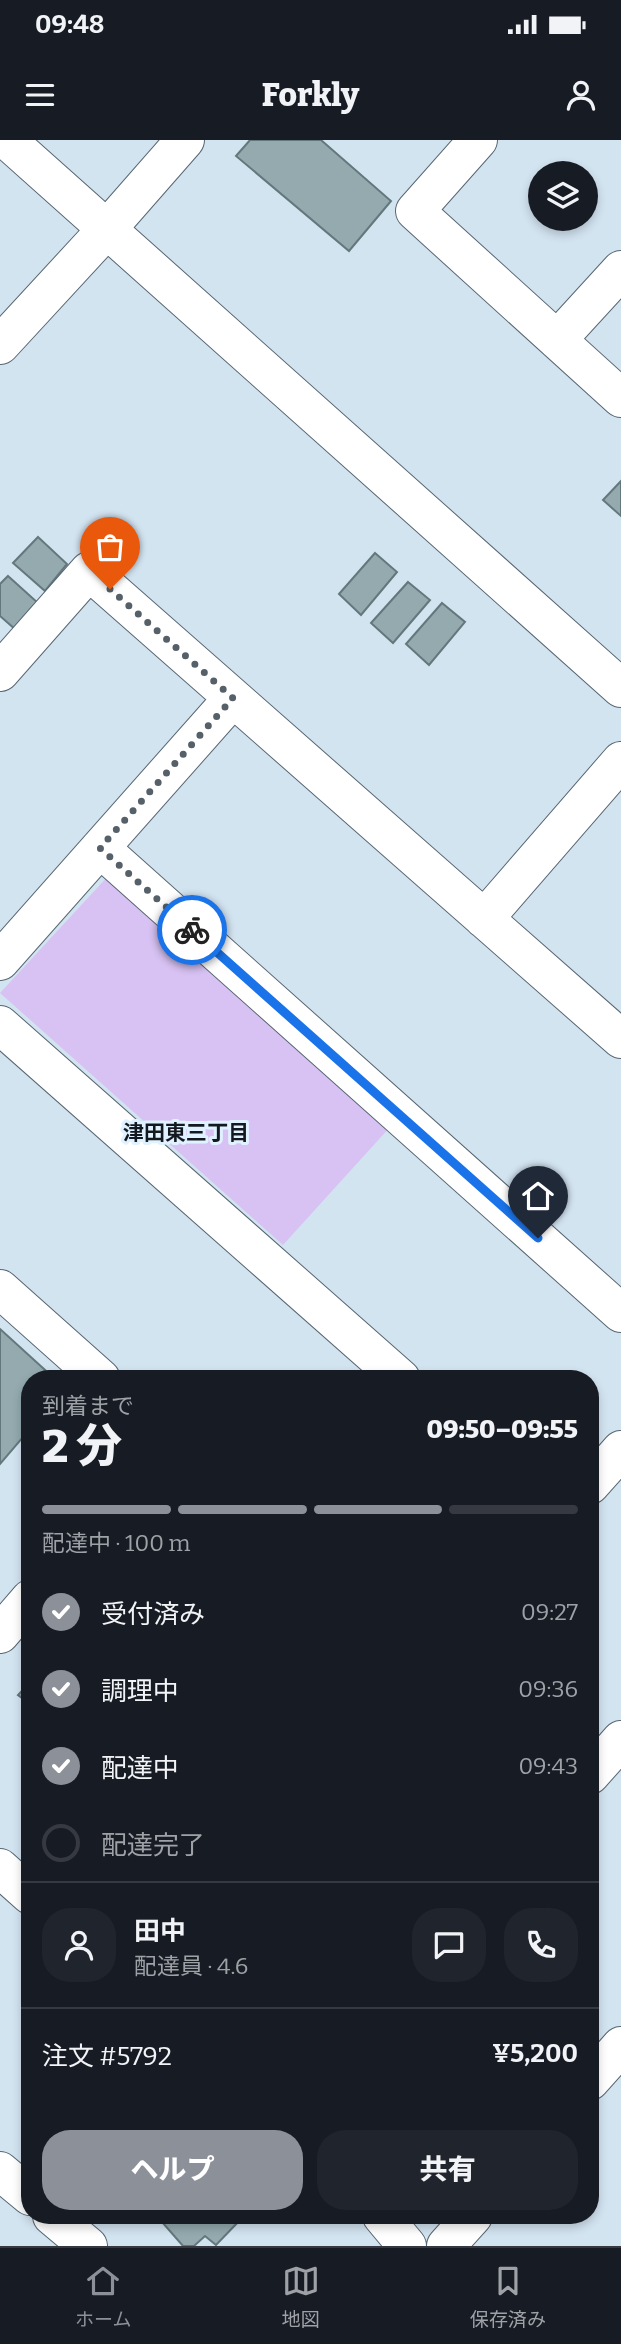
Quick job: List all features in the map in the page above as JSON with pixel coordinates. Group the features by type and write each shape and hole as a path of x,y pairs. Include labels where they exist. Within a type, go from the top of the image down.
{"street":[{"path":"7,140 621,688"},
{"path":"0,345 185,140"},
{"path":"478,140 415,211 621,398"},
{"path":"557,340 621,270"},
{"path":"0,672 89,571 621,1039"},
{"path":"0,961 233,698"},
{"path":"484,919 621,761"},
{"path":"100,848 621,1313"},
{"path":"0,1025 391,1370"},
{"path":"0,1289 92,1370"},
{"path":"599,1475 621,1450"},
{"path":"0,1634 21,1610"},
{"path":"599,1765 621,1740"},
{"path":"0,1868 21,1887"},
{"path":"599,2071 621,2046"},
{"path":"0,2171 21,2188"},
{"path":"62,2224 88,2246"},
{"path":"389,2224 407,2246"},
{"path":"446,2246 466,2224"}],"shaded area":[{"path":"110,874 391,1126 283,1245 0,993"}],"building":[{"path":"250,140 321,140 391,201 349,251 236,156"},
{"path":"621,481 621,516 603,500"},
{"path":"38,537 67,564 45,591 13,563"},
{"path":"375,553 397,572 361,615 339,594"},
{"path":"8,576 38,603 16,630 0,616 0,584"},
{"path":"408,582 430,600 393,643 371,623"},
{"path":"442,603 465,622 429,665 406,644"},
{"path":"0,1329 45,1370 21,1370 21,1440 0,1464"},
{"path":"164,2224 236,2224 216,2245 205,2236 194,2246 183,2246"}],"way so far":[{"path":"110,589 233,698 100,848 192,930"}],"district":[{"name":"津田東三丁目","path":"186,1133"}],"route":[{"path":"192,930 538,1238"}]}
